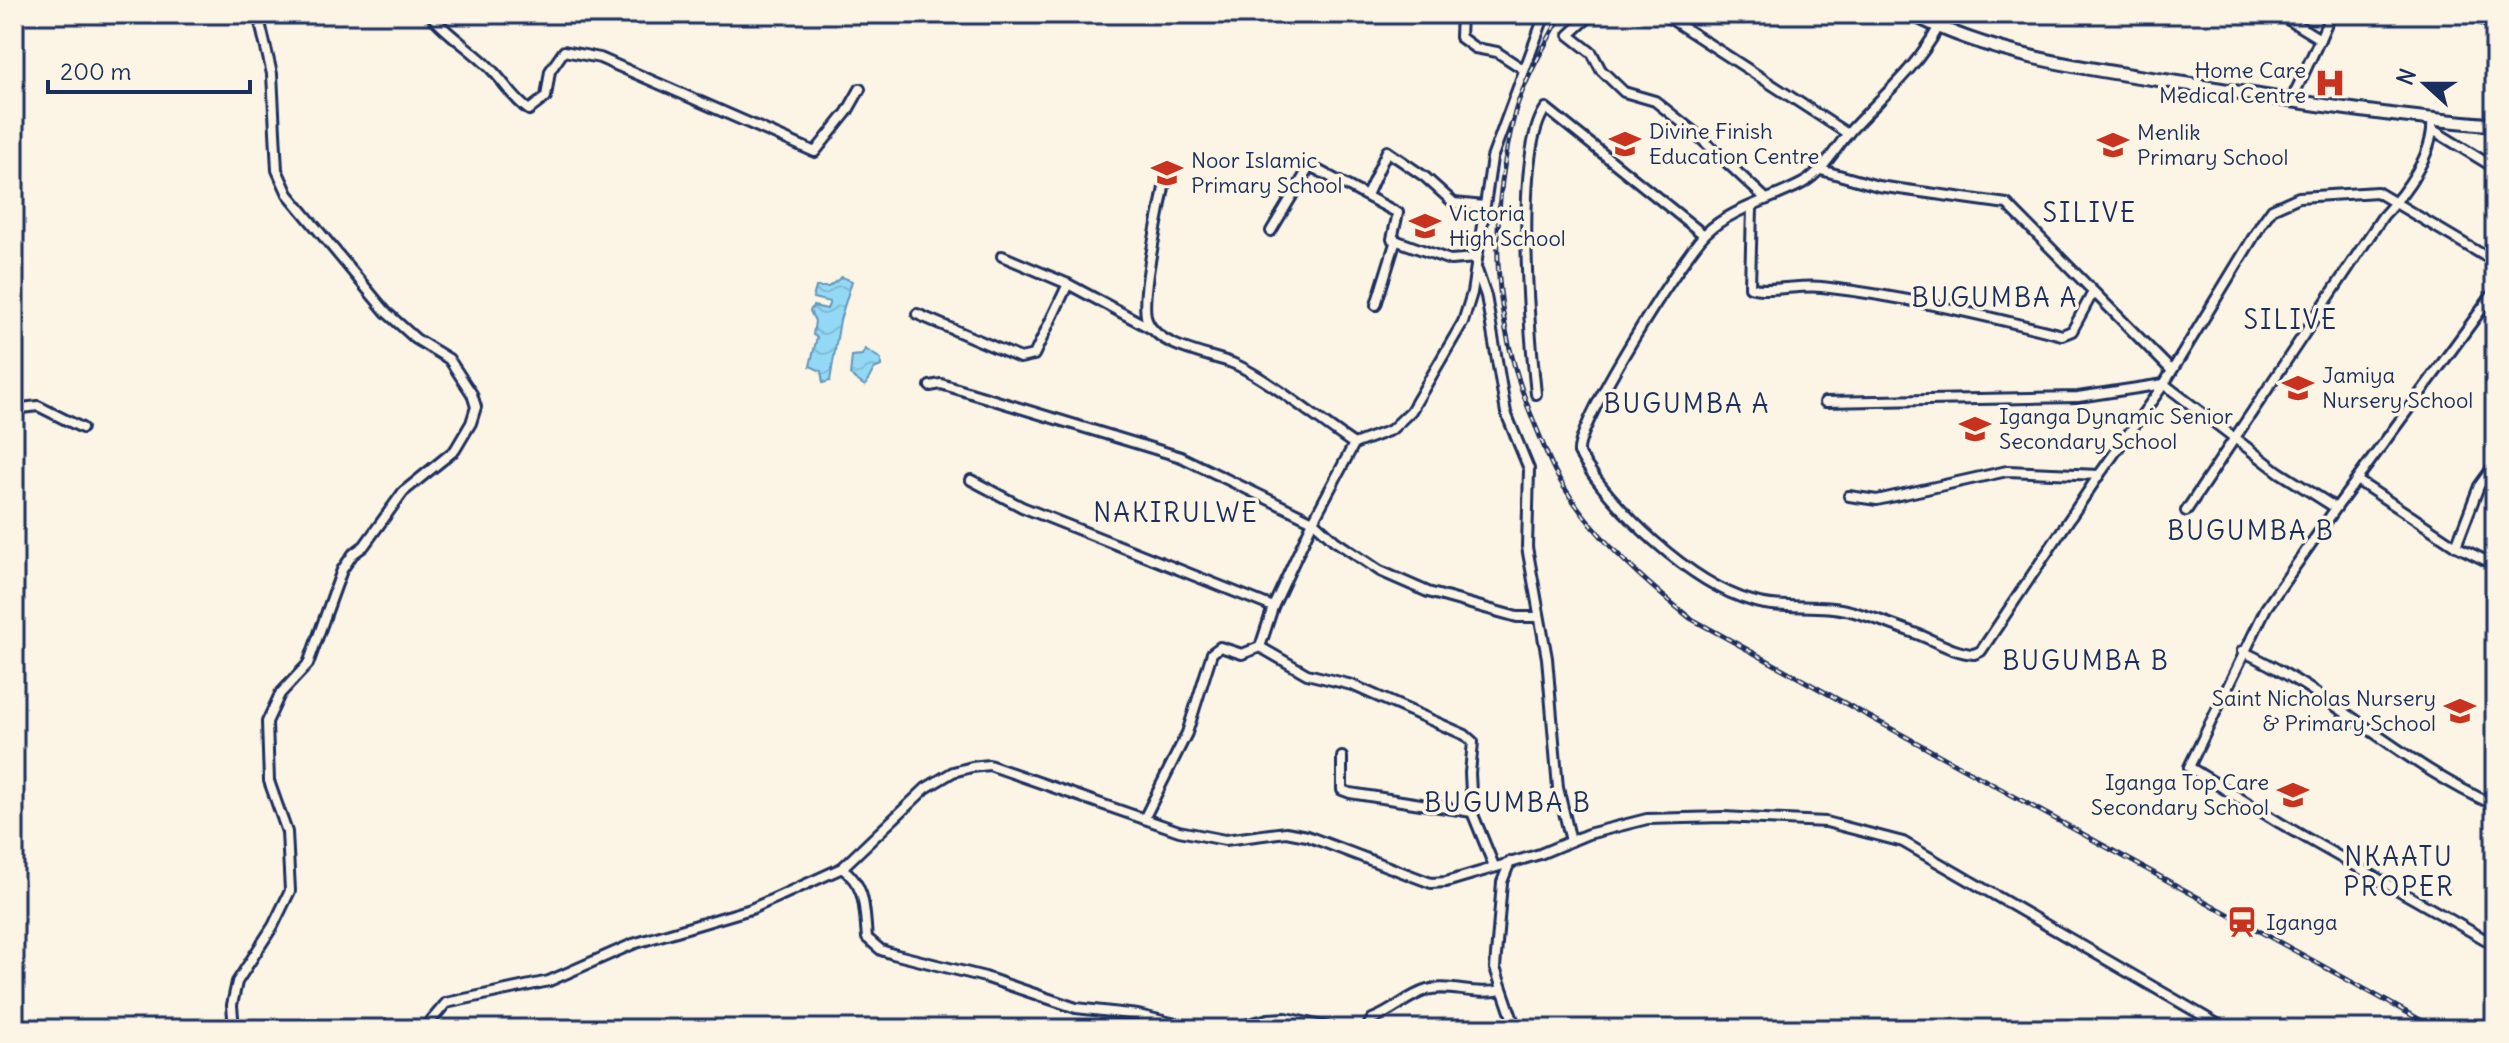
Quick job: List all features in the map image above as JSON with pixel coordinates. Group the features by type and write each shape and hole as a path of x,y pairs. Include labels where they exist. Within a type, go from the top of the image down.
{"main road":[{"path":"1912,14 1938,28 2005,50 2062,63 2433,125 2495,125"}],"street":[{"path":"234,1029 232,1005 237,982 273,926 290,891 287,832 269,781 267,722 280,694 308,664 347,562 364,546 403,492 455,450 471,423 476,407 472,394 449,359 416,339 386,312 288,194 277,170 272,74 258,14"},
{"path":"430,14 451,37 488,65 516,102 529,110 546,97 550,71 564,51 600,58 815,152 847,112 860,89"},
{"path":"1461,14 1460,37 1466,43 1497,52 1523,69"},
{"path":"1260,647 1273,607 1313,521 1354,444 1391,430 1411,411 1463,322 1476,268 1492,158 1545,14"},
{"path":"1592,14 1569,35 1592,53 1601,70 1624,92 1655,101 1673,115 1765,198"},
{"path":"1663,14 1848,134"},
{"path":"2279,14 2320,39"},
{"path":"2291,101 2331,14"},
{"path":"2475,15 2495,26"},
{"path":"1938,28 1909,74 1848,134 1821,170 1802,183 1718,223 1704,235 1660,296 1578,444 1589,471 1614,502 1705,579 1749,601 1773,606 1801,603 1836,607 1974,654 1981,651 2164,384 2170,369 2272,209 2299,197 2377,192 2495,262"},
{"path":"1536,394 1526,221 1536,122 1546,108 1704,235"},
{"path":"2186,511 2375,227 2397,202 2418,168 2433,125 2495,168"},
{"path":"1367,195 1387,151 1425,177 1454,203 1484,206"},
{"path":"1271,231 1310,166 1398,213 1390,233 1396,240 1450,260 1477,258"},
{"path":"1821,170 1878,186 2007,204 2092,294 2170,369"},
{"path":"1152,329 1146,317 1146,291 1164,187"},
{"path":"1752,207 1750,287 1758,290 1790,285 1822,287 1968,312 2062,335 2072,331 2092,294"},
{"path":"1376,305 1396,240"},
{"path":"1002,256 1068,284 1167,340 1237,365 1354,444"},
{"path":"1476,268 1486,296 1506,413 1529,469 1527,547 1551,692 1558,788 1571,841"},
{"path":"917,314 1020,358 1034,355 1068,284"},
{"path":"2495,291 2266,608 2242,651 2191,762 2191,771 2495,945"},
{"path":"930,386 941,384 1181,457 1313,521 1335,541 1380,571 1428,592 1517,617 1539,617"},
{"path":"1825,402 2078,397 2164,384 2235,440 2336,508"},
{"path":"14,409 38,406 82,428"},
{"path":"2456,546 2479,486 2495,464"},
{"path":"1849,496 1877,500 2007,471 2099,475"},
{"path":"971,480 1022,507 1273,607"},
{"path":"2358,481 2456,546 2495,565"},
{"path":"1144,819 1187,733 1212,653 1220,647 1242,654 1260,647"},
{"path":"1260,647 1307,674 1352,685 1465,735 1473,742 1470,773 1472,812 1494,866"},
{"path":"2242,651 2289,673 2427,771 2495,805"},
{"path":"1342,757 1342,790 1472,812"},
{"path":"424,1029 435,1011 446,1003 549,981 633,944 751,909 842,868 926,788 953,772 989,765 1179,831 1225,840 1286,832 1296,834 1431,883 1446,882 1647,819 1723,817 1826,822 1860,828 1903,842 2226,1029"},
{"path":"1510,862 1502,882 1502,916 1495,953 1497,981 1516,1029"},
{"path":"842,868 856,878 864,894 867,938 881,950 985,977 1076,1008 1138,1015 1197,1029"},
{"path":"1366,1029 1372,1019 1391,1013 1426,991 1438,988 1478,994 1502,990"},
{"path":"1230,1029 1268,1019 1286,1018 1335,1029"}],"water":[{"path":"842,277 852,281 840,320 830,381 823,383 821,371 810,366 817,337 813,335 815,321 810,311 813,306 827,309 830,302 813,298 816,287 828,287"},
{"path":"865,349 881,359 881,366 874,369 865,386 850,375 852,356 862,355"}],"railway":[{"path":"1562,14 1529,75 1515,112 1501,193 1498,271 1510,349 1536,427 1558,477 1601,536 1635,571 1690,618 2437,1029"}],"place":[{"name":"Home Care Medical Centre","path":"2330,83"},
{"name":"Divine Finish Education Centre","path":"1625,144"},
{"name":"Menlik Primary School","path":"2113,145"},
{"name":"Noor Islamic Primary School","path":"1167,173"},
{"name":"Victoria High School","path":"1425,226"},
{"name":"Jamiya Nursery School","path":"2298,388"},
{"name":"Iganga Dynamic Senior Secondary School","path":"1975,429"},
{"name":"Saint Nicholas Nursery & Primary School","path":"2460,711"},
{"name":"Iganga Top Care Secondary School","path":"2293,795"},
{"name":"Iganga","path":"2242,922"}],"district":[{"name":"SILIVE","path":"2090,212"},
{"name":"BUGUMBA A","path":"1995,297"},
{"name":"SILIVE","path":"2291,319"},
{"name":"BUGUMBA A","path":"1687,403"},
{"name":"NAKIRULWE","path":"1176,512"},
{"name":"BUGUMBA B","path":"2251,530"},
{"name":"BUGUMBA B","path":"2086,660"},
{"name":"BUGUMBA B","path":"1508,802"},
{"name":"NKAATU PROPER","path":"2399,871"}]}
